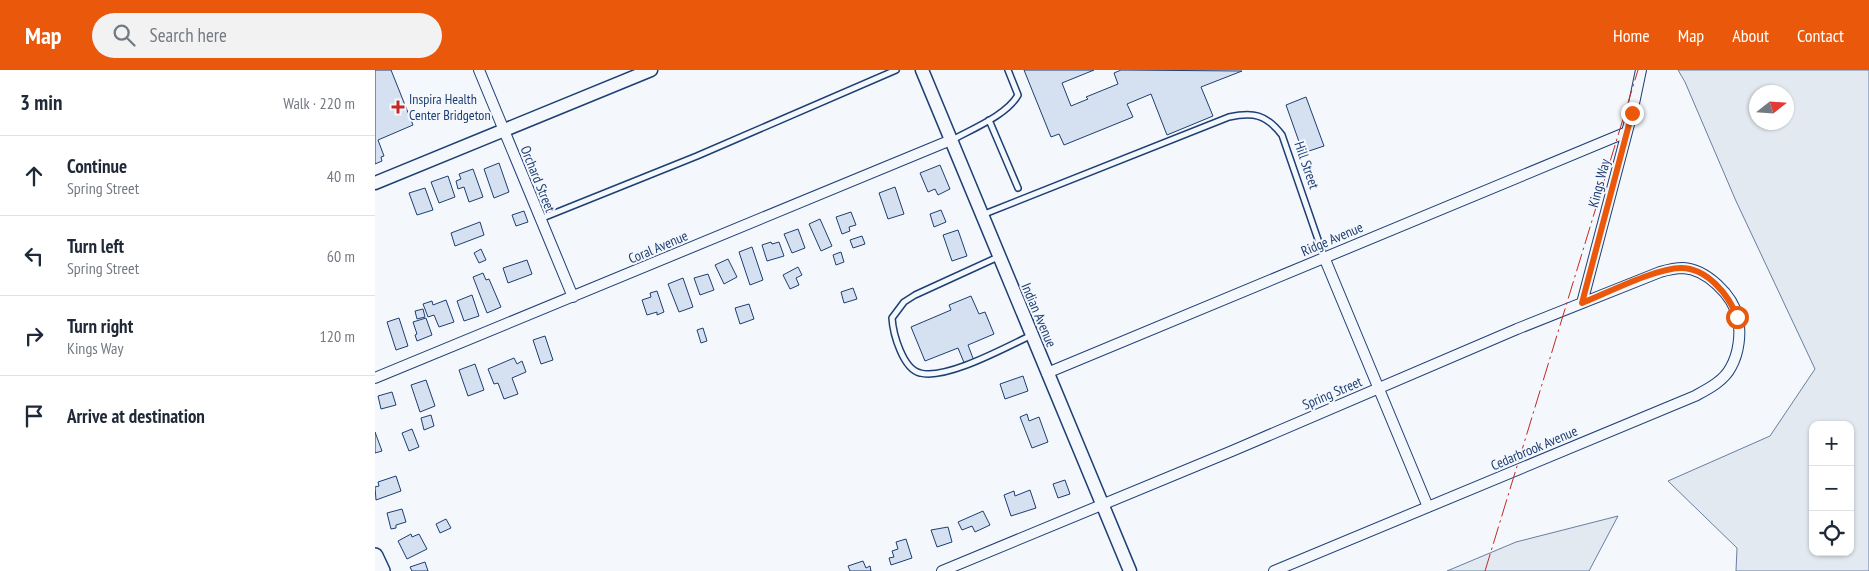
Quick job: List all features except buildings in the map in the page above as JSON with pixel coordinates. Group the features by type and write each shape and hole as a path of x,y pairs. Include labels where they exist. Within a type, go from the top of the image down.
{"main road":[{"path":"375,556 381,571"}],"street":[{"name":"Orchard Street","path":"479,70 573,298"},
{"path":"375,183 651,70"},
{"name":"Indian Avenue","path":"922,70 998,257 1130,571"},
{"name":"Kings Way","path":"1582,303 1627,132 1641,70"},
{"name":"Ridge Avenue","path":"1047,373 1627,132"},
{"name":"Coral Avenue","path":"375,378 573,298 951,140"},
{"name":"Hill Street","path":"1324,257 1428,507"},
{"name":"Spring Street","path":"942,571 1660,272 1683,268 1697,272 1708,278 1728,299"},
{"name":"Cedarbrook Avenue","path":"1274,571 1686,400 1713,386 1731,368 1737,353 1739,334 1737,317 1728,299"}],"lane":[{"path":"540,219 697,156 896,70"},
{"path":"951,140 989,120 1013,104 1018,95 1008,70"},
{"name":"Hill Street","path":"981,215 1229,116 1256,115 1275,125 1281,135 1324,257"},
{"path":"989,120 1018,188"},
{"path":"998,257 915,295 905,302 892,318 892,326 899,347 909,367 919,373 931,374 964,366 1031,335"}],"shaded area":[{"path":"1678,70 1869,70 1869,571 1736,571 1737,548 1668,481 1770,436 1815,369 1736,201 1685,82"},
{"path":"1618,516 1589,571 1447,571 1516,542"}],"power":[{"path":"1485,571 1638,70"}],"place":[{"name":"Inspira Health Center Bridgeton","path":"398,107"}],"route":[{"path":"1632,113 1582,303 1660,272 1683,268 1708,278 1728,299 1737,317"}]}
